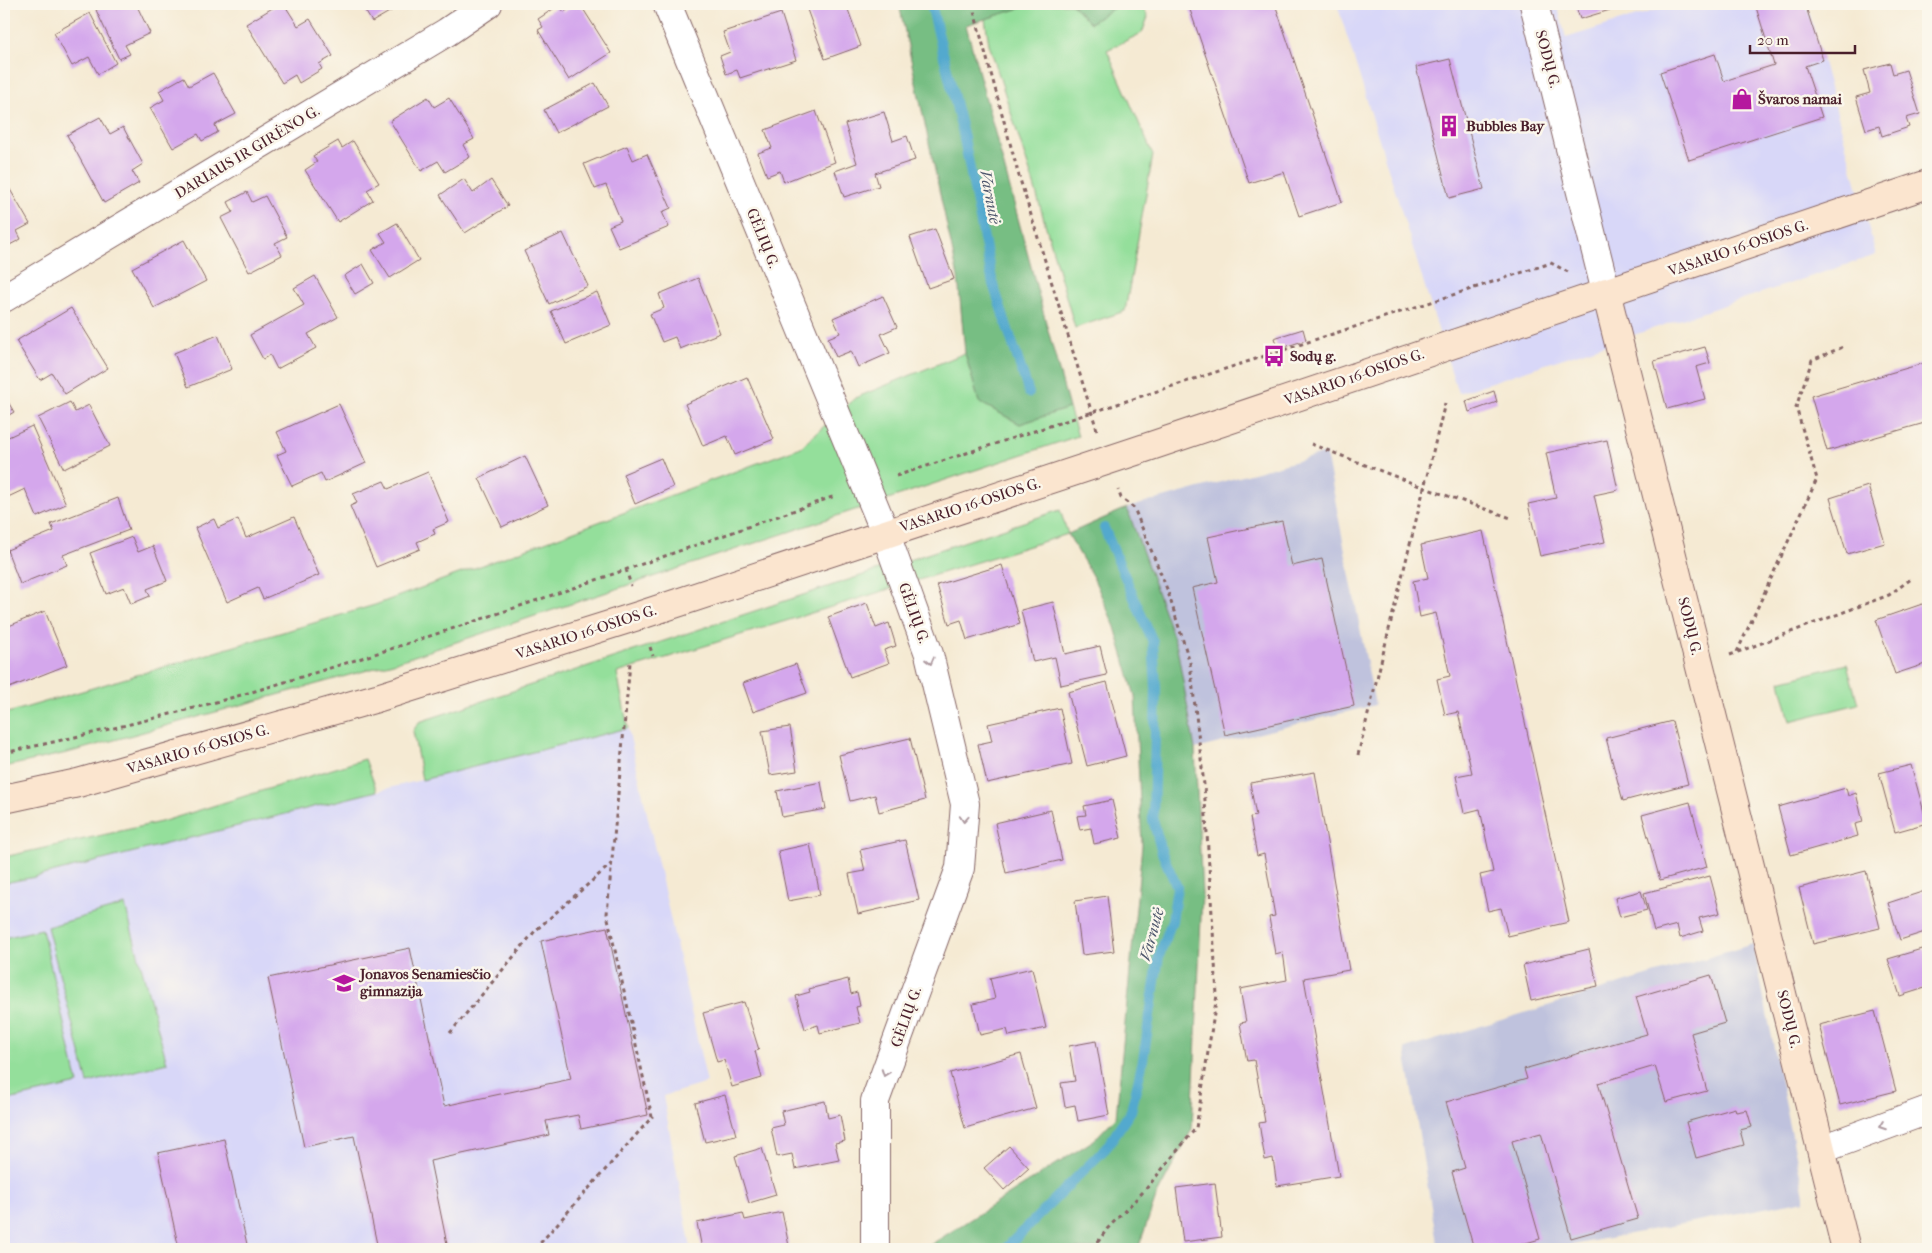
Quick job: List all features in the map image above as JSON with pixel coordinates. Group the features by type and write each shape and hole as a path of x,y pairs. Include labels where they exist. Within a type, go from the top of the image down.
{"main road":[{"name":"VASARIO 16-OSIOS G.","path":"4,800 78,783 377,698 641,614 885,532 1106,461 1928,184"},
{"name":"SODŲ G.","path":"1606,292 1846,1249"}],"street":[{"name":"DARIAUS IR GIRĖNO G.","path":"4,298 447,32 488,4"},
{"name":"GĖLIŲ G.","path":"667,4 885,532 929,654 965,804 960,868 875,1101 875,1249"},
{"name":"SODŲ G.","path":"1534,4 1606,292"},
{"path":"1822,1149 1928,1110"}],"path":[{"path":"972,4 1022,186 1106,461 1121,498 1134,508 1167,589 1190,663 1204,785 1218,994 1196,1128 1145,1190 1107,1229 1093,1249"},
{"path":"4,753 89,735 286,682 525,604 866,486 1551,263 1606,292"},
{"path":"1737,652 1817,479 1796,407 1802,388 1812,360 1843,347"},
{"path":"1358,755 1445,403"},
{"path":"1311,444 1425,488 1511,518"},
{"path":"1700,666 1888,595 1911,579"},
{"path":"535,1249 652,1116 607,914 630,663"},
{"path":"450,1033 535,931 612,863"}],"shaded area":[{"path":"1337,4 1557,4 1566,38 1675,4 1807,4 1876,255 1458,393"},
{"path":"1326,453 1375,705 1195,749 1177,647 1127,508"},
{"name":"Jonavos Senamiesčio gimnazija","path":"628,728 707,1083 663,1096 691,1249 4,1249 4,883 35,877"},
{"path":"1753,944 1805,1200 1552,1249 1438,1249 1405,1049"}],"green space":[{"path":"899,4 1033,4 966,25 1069,408 1020,424 979,402 965,353 958,277"},
{"path":"1033,4 1072,4 1090,23 1120,4 1142,4 1148,17 1142,33 1107,50 1153,155 1125,311 1075,328 1034,185 989,44 985,19"},
{"path":"1072,4 1120,4 1090,23"},
{"path":"965,353 979,402 1020,424 1069,408 1078,436 393,663 71,752 4,767 4,714 375,605 801,447 855,398"},
{"path":"1127,508 1177,647 1195,749 1202,894 1192,1129 1156,1197 1138,1249 924,1249 1094,1140 1116,1117 1142,845 1135,696 1115,627 1094,579 1068,534"},
{"path":"1060,510 1068,534 617,673 628,728 422,780 413,731 419,722"},
{"path":"1847,664 1858,704 1790,721 1780,681"},
{"path":"365,759 377,791 35,877 4,883 4,857 161,822"},
{"path":"125,905 167,1063 88,1083 47,927"},
{"path":"42,929 78,1084 4,1101 4,938"}],"building":[{"path":"109,4 136,4 150,33 125,45 130,54 119,59 96,10"},
{"path":"279,4 284,4 298,26 310,19 333,56 319,64 322,69 299,83 295,75 282,83 246,24"},
{"path":"361,4 403,4 372,22"},
{"path":"580,4 611,53 569,80 538,30 543,27 538,19 559,5 564,12"},
{"path":"805,4 846,4 861,46 825,59"},
{"path":"1188,4 1275,4 1342,202 1299,216 1284,172 1249,183"},
{"path":"1575,4 1619,4 1620,7 1580,19"},
{"name":"Švaros namai","path":"1755,4 1805,4 1823,60 1805,66 1822,117 1689,160 1660,72 1715,54 1724,81 1774,65"},
{"path":"90,13 116,63 98,74 89,57 72,66 54,33"},
{"path":"781,13 796,60 740,78 737,70 726,74 720,56 730,52 723,32"},
{"name":"Bubbles Bay","path":"1450,59 1484,189 1449,198 1416,67"},
{"path":"1890,63 1893,74 1906,70 1920,114 1906,118 1909,127 1882,136 1879,126 1866,130 1856,97 1870,93 1864,70"},
{"path":"213,73 236,114 215,125 218,132 202,141 198,134 173,148 150,108 164,100 159,91 184,77 189,86"},
{"path":"595,83 608,106 556,133 544,110"},
{"path":"428,97 434,107 449,98 474,139 463,145 470,157 445,172 438,161 421,171 390,121"},
{"path":"816,111 835,162 784,182 780,171 767,176 758,153 772,148 765,130"},
{"path":"884,112 893,141 907,136 915,160 875,173 879,186 844,197 835,171 857,163 845,124"},
{"path":"100,117 110,134 123,127 143,164 132,171 139,183 104,203 67,135"},
{"path":"338,141 342,148 353,141 379,183 367,190 373,200 338,222 305,170 317,162 313,156"},
{"path":"627,146 633,160 647,154 671,208 662,212 669,227 619,248 609,226 621,221 606,185 595,189 584,164"},
{"path":"464,179 473,193 491,180 508,206 465,233 440,195"},
{"path":"8,186 30,224 17,231 21,239 4,248 4,188"},
{"path":"247,192 252,202 265,196 287,237 275,243 282,255 249,272 221,218 233,212 228,202"},
{"path":"397,223 419,260 390,278 372,250 386,242 380,233"},
{"path":"935,229 954,279 928,288 910,237"},
{"path":"563,233 588,286 549,304 524,251"},
{"path":"184,240 206,281 154,308 132,268"},
{"path":"363,264 374,283 355,294 344,276"},
{"path":"315,276 338,317 308,334 316,348 277,369 270,355 263,359 250,335 304,305 294,288"},
{"path":"698,278 720,333 680,349 675,337 662,342 650,314 664,308 659,294"},
{"path":"597,292 611,325 566,344 551,311"},
{"path":"883,296 897,327 881,334 890,353 858,367 851,351 836,357 828,338 840,333 833,318"},
{"path":"71,308 108,368 65,394 52,373 40,380 16,341"},
{"path":"1303,329 1306,340 1278,349 1274,338"},
{"path":"218,335 232,369 188,387 174,353"},
{"path":"1705,347 1710,363 1696,367 1705,399 1667,409 1654,361"},
{"path":"1928,362 1928,422 1827,451 1811,396"},
{"path":"747,377 774,439 735,455 727,436 703,446 685,404"},
{"path":"1494,391 1497,402 1469,412 1466,401"},
{"path":"4,395 14,412 4,418"},
{"path":"70,402 75,412 89,405 110,446 64,469 38,418"},
{"path":"339,404 366,463 325,482 321,473 292,486 277,455 286,451 277,432"},
{"path":"32,426 66,504 37,517 25,489 8,497 4,487 4,439"},
{"path":"1607,440 1618,490 1594,495 1605,542 1540,556 1528,504 1556,498 1546,453"},
{"path":"525,456 548,505 502,527 479,478"},
{"path":"661,458 673,487 635,504 623,474"},
{"path":"428,472 449,522 433,529 435,534 417,542 420,549 376,567 350,506 357,503 353,494 384,481 388,489"},
{"path":"1868,486 1885,543 1847,554 1830,498"},
{"path":"118,498 129,530 63,555 67,565 20,584 7,550 54,531 51,524"},
{"path":"294,517 319,575 263,599 258,588 227,602 195,528 214,519 218,528 238,519 246,538"},
{"path":"1282,521 1292,566 1322,559 1354,706 1225,735 1192,588 1218,582 1208,537"},
{"path":"1483,531 1569,922 1508,936 1501,908 1488,911 1480,875 1493,872 1480,809 1464,813 1456,776 1472,773 1458,712 1445,715 1437,679 1450,676 1436,613 1420,617 1413,581 1428,578 1421,545"},
{"path":"132,537 138,552 153,546 167,581 147,589 150,596 131,604 124,587 106,594 90,553"},
{"path":"1002,565 1020,624 967,640 961,620 949,624 937,585"},
{"path":"1053,602 1065,654 1100,646 1107,675 1061,685 1055,657 1033,662 1021,610"},
{"path":"1928,602 1928,663 1895,674 1876,620"},
{"path":"867,603 876,628 889,623 896,646 884,650 889,663 850,677 828,617"},
{"path":"45,611 67,665 4,690 4,628"},
{"path":"796,664 807,693 753,712 743,683"},
{"path":"1107,682 1126,756 1087,766 1068,692"},
{"path":"1060,708 1072,764 987,783 978,744 992,741 988,724"},
{"path":"1672,721 1688,784 1623,801 1606,738"},
{"path":"790,727 797,771 770,775 762,731"},
{"path":"910,738 925,800 879,812 875,795 850,801 839,755"},
{"path":"1911,765 1927,823 1895,832 1879,773"},
{"path":"1315,772 1349,970 1304,978 1339,1176 1277,1186 1273,1158 1265,1160 1259,1123 1265,1122 1254,1060 1247,1061 1240,1023 1246,1022 1240,989 1287,980 1283,952 1275,954 1269,917 1275,916 1264,854 1257,856 1250,817 1256,816 1250,783"},
{"path":"821,782 826,809 782,817 777,791"},
{"path":"1846,788 1848,796 1856,793 1863,822 1855,824 1858,836 1791,855 1778,807"},
{"path":"1112,800 1121,838 1094,844 1091,828 1080,830 1077,816 1086,815 1084,806"},
{"path":"1690,802 1707,867 1660,880 1642,815"},
{"path":"1051,810 1062,860 1006,873 995,823"},
{"path":"905,840 919,900 858,914 849,874 865,871 860,850"},
{"path":"810,844 820,895 788,901 778,851"},
{"path":"1866,871 1880,928 1813,944 1799,888"},
{"path":"1710,876 1720,913 1699,918 1703,931 1680,938 1677,925 1654,931 1644,893"},
{"path":"1928,890 1928,931 1900,940 1888,903"},
{"path":"1641,891 1647,910 1620,917 1615,898"},
{"path":"1107,896 1114,951 1082,955 1075,901"},
{"path":"607,927 648,1115 581,1129 578,1115 546,1121 549,1135 430,1161 448,1249 378,1249 354,1136 304,1147 268,978 410,948 444,1106 571,1079 541,941"},
{"path":"1925,948 1928,958 1928,987 1900,996 1888,959"},
{"path":"1589,949 1598,986 1531,1001 1523,965"},
{"path":"1032,968 1046,1028 1009,1036 1007,1029 980,1035 973,1004 995,999 990,978"},
{"path":"1711,975 1725,1023 1691,1033 1707,1091 1666,1102 1655,1066 1598,1083 1638,1219 1571,1238 1541,1133 1512,1141 1540,1239 1505,1249 1474,1249 1452,1172 1465,1168 1446,1102 1527,1079 1524,1069 1647,1034 1636,997"},
{"path":"848,979 851,994 857,992 860,1006 856,1007 860,1023 820,1033 818,1025 805,1029 796,996 810,992 809,989"},
{"path":"744,1002 759,1050 755,1051 762,1078 732,1087 724,1060 717,1062 703,1013"},
{"path":"1875,1011 1896,1091 1840,1105 1819,1025"},
{"path":"1096,1041 1109,1115 1078,1121 1075,1105 1065,1107 1061,1083 1075,1081 1069,1046"},
{"path":"1021,1054 1036,1108 965,1128 950,1073"},
{"path":"725,1095 736,1135 705,1142 695,1103"},
{"path":"825,1101 828,1118 840,1115 845,1141 835,1143 839,1160 795,1169 792,1154 777,1157 771,1128 784,1125 781,1111"},
{"path":"1735,1108 1736,1112 1747,1110 1752,1127 1740,1130 1744,1145 1696,1158 1686,1122"},
{"path":"224,1139 248,1249 179,1249 158,1153"},
{"path":"1009,1146 1029,1168 1004,1190 984,1168"},
{"path":"762,1148 776,1195 749,1203 735,1156"},
{"path":"1215,1183 1222,1237 1183,1242 1176,1188"},
{"path":"782,1212 789,1246 772,1249 702,1249 697,1223 743,1213 745,1220"}],"waterway":[{"name":"Varnutė","path":"931,4 963,134 993,284 1029,393"},
{"name":"Varnutė","path":"1005,1249 1106,1148 1131,1111 1143,1060 1159,956 1172,921 1177,887 1162,853 1153,820 1156,688 1153,642 1104,528"}],"place":[{"name":"Švaros namai","path":"1742,99"},
{"name":"Bubbles Bay","path":"1449,126"},
{"name":"Sodų g.","path":"1274,356"},
{"name":"Jonavos Senamiesčio gimnazija","path":"344,983"}]}
